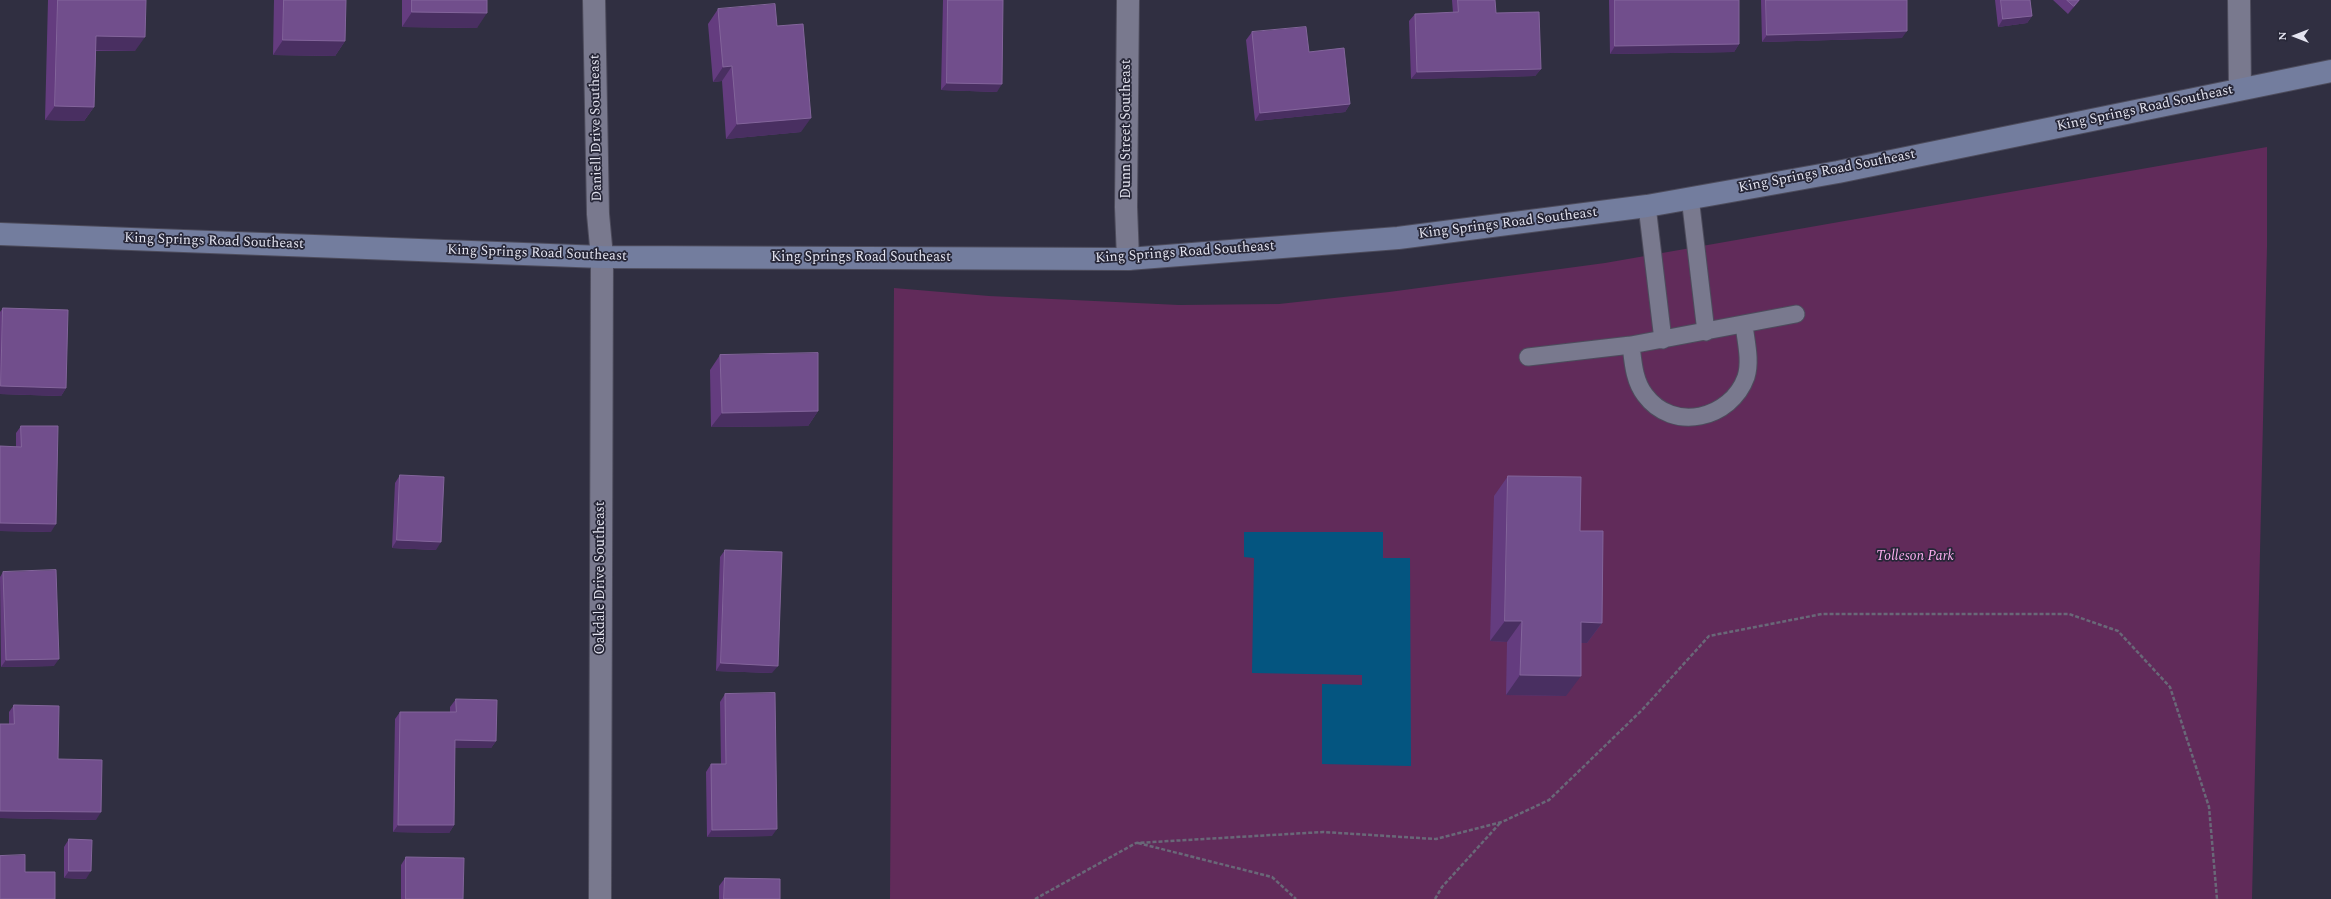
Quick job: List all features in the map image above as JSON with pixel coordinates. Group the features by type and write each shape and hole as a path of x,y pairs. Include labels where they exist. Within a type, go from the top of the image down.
{"street":[{"name":"Daniell Drive Southeast","path":"594,0 598,214 602,257"},
{"name":"Dunn Street Southeast","path":"1128,0 1126,207 1128,259"},
{"path":"2239,0 2240,89"},
{"name":"King Springs Road Southeast","path":"0,234 602,257 1128,259 1398,238 1647,206 1690,197 1838,172 2331,71"},
{"name":"Oakdale Drive Southeast","path":"600,899 602,257"}],"lane":[{"path":"1690,197 1706,332"},
{"path":"1647,206 1662,340"},
{"path":"1528,357 1631,346 1744,326 1796,314"},
{"path":"1631,346 1636,377 1645,395 1660,409 1672,415 1692,418 1711,414 1728,404 1738,394 1746,376 1748,356 1744,326"}],"path":[{"path":"1034,899 1136,843 1323,832 1436,839 1502,822 1549,800 1642,710 1709,636 1822,614 2069,614 2118,631 2170,687 2209,807 2217,899"},
{"path":"1435,899 1442,886 1502,822"},
{"path":"1136,843 1272,877 1296,899"}],"green space":[{"name":"Tolleson Park","path":"2267,147 2267,247 2252,899 890,899 894,288 989,296 1179,305 1279,304 1389,292 1605,263"}],"water":[{"path":"1244,532 1383,532 1383,558 1410,558 1411,766 1322,764 1322,684 1362,685 1362,675 1252,673 1254,558 1244,557"}],"building":[{"path":"58,0 146,0 145,37 96,36 94,107 55,106"},
{"path":"284,0 346,0 345,41 283,40"},
{"path":"412,0 487,0 487,13 412,12"},
{"path":"948,0 1003,0 1002,84 947,83"},
{"path":"1458,0 1495,0 1496,13 1539,12 1541,69 1417,72 1415,14 1458,12"},
{"path":"1615,0 1739,0 1739,44 1615,46"},
{"path":"1766,0 1907,0 1907,31 1767,35"},
{"path":"2001,0 2030,0 2032,16 2003,19"},
{"path":"2067,0 2079,0 2074,6"},
{"path":"775,4 777,26 803,24 811,118 737,124 732,66 723,67 718,9"},
{"path":"1306,27 1309,52 1344,48 1350,104 1260,113 1252,32"},
{"path":"3,308 68,310 66,388 1,386"},
{"path":"818,353 818,411 722,413 720,355"},
{"path":"21,426 58,426 56,524 0,523 0,446 21,447"},
{"path":"400,475 444,477 441,542 397,540"},
{"path":"1508,476 1581,477 1580,531 1603,531 1602,623 1581,622 1581,676 1520,675 1522,621 1505,621"},
{"path":"725,550 782,552 778,666 721,663"},
{"path":"56,570 59,659 6,660 3,572"},
{"path":"775,693 777,829 712,830 711,764 726,764 725,694"},
{"path":"456,699 497,700 496,741 455,740 454,825 398,825 400,712 456,712"},
{"path":"14,705 59,706 58,759 102,760 101,812 0,811 0,724 14,724"},
{"path":"69,839 92,840 91,871 69,871"},
{"path":"25,855 25,872 55,872 55,899 0,899 0,856"},
{"path":"406,857 464,858 463,899 406,899"},
{"path":"725,878 780,879 780,899 724,899"}]}
